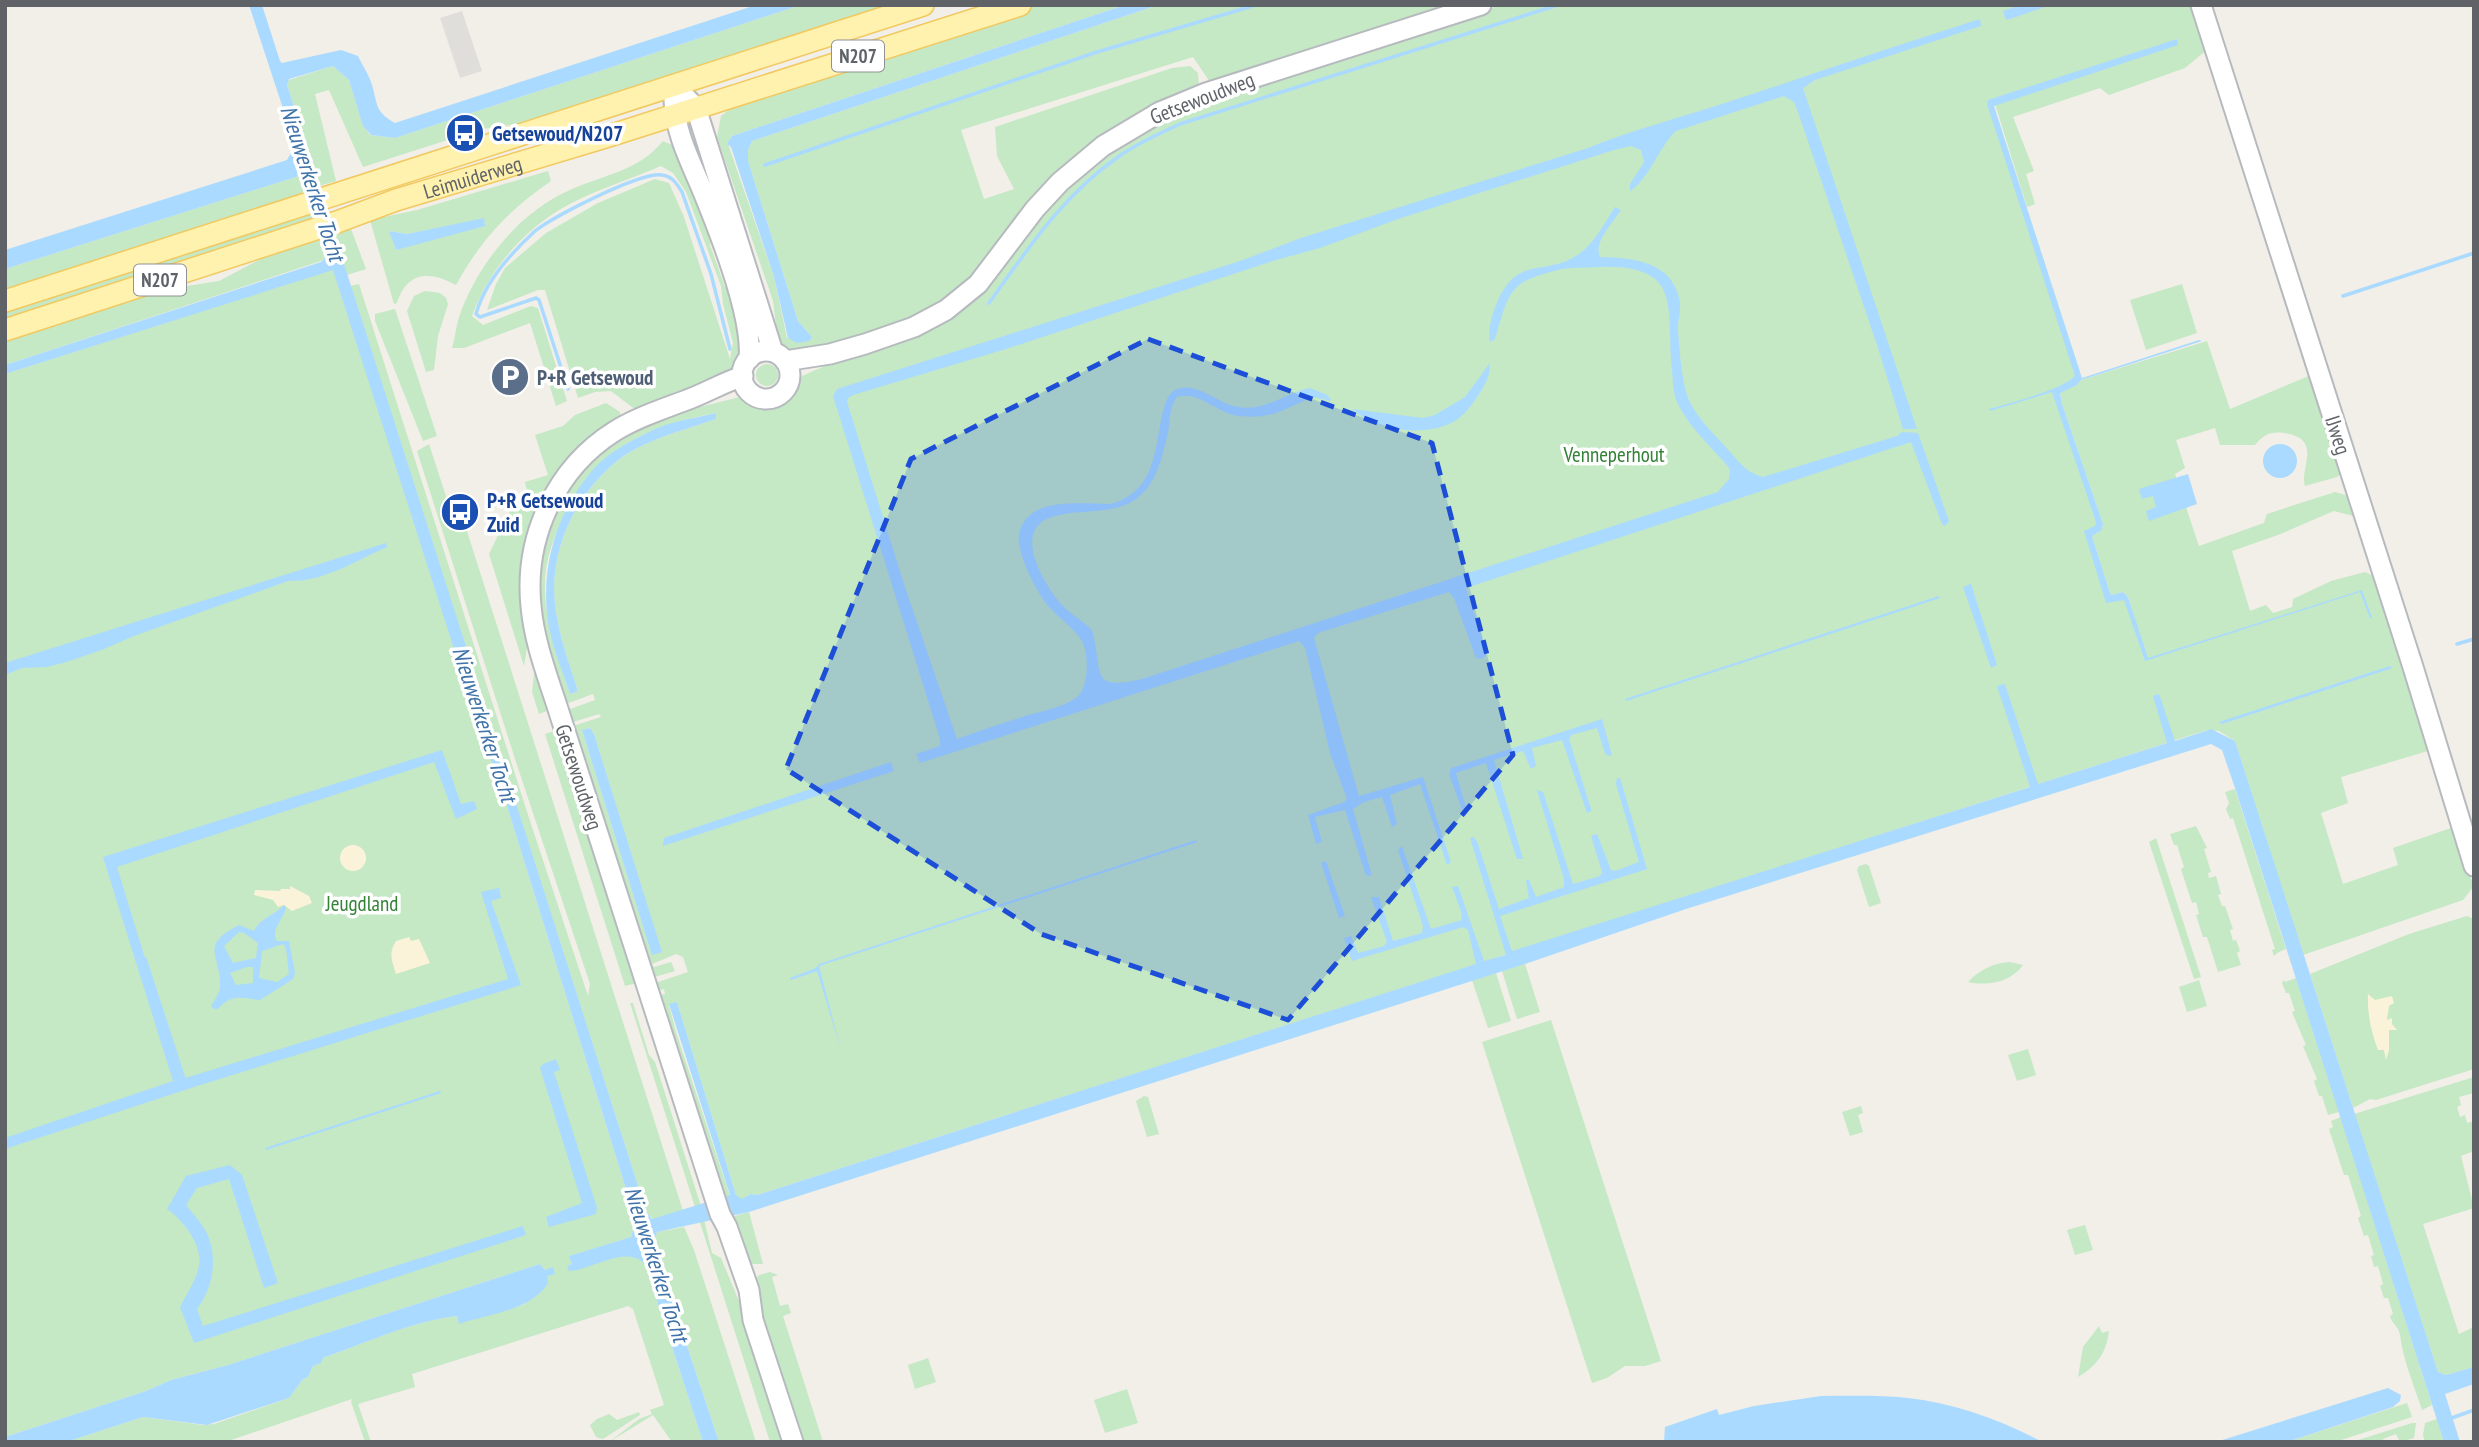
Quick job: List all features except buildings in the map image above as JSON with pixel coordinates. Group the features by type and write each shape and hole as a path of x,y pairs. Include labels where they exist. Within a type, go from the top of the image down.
{"main road":[{"name":"Leimuiderweg","path":"5,301 923,5"},
{"name":"Leimuiderweg","path":"5,330 314,230 396,200 1020,5"},
{"name":"Getsewoudweg","path":"783,363 830,354 914,327 939,315 962,299 985,276 1055,187 1103,146 1147,118 1206,93 1481,5"},
{"name":"IJweg","path":"2200,5 2413,667 2474,866"},
{"path":"674,85 696,108 783,363 784,390 772,398 758,397 746,375 750,344 734,281 675,114 674,85"},
{"path":"746,375 760,352 783,363"},
{"name":"Getsewoudweg","path":"746,375 646,415 616,431 575,465 540,523 531,561 530,597 537,641 558,709 720,1214 749,1290 753,1320 793,1442"}],"highlighted area":[{"path":"1148,339 1432,443 1513,755 1288,1020 1041,934 786,769 911,459"}],"shaded area":[{"path":"462,11 482,71 460,78 440,18"}],"green space":[{"path":"801,5 888,5 546,120 482,129 363,167 329,90 315,94 336,181 319,186 287,85 289,80 333,66 349,80 363,125 370,135 395,138"},
{"path":"1037,5 1125,5 732,136 728,144 774,277 787,338 812,337 798,321 748,161 748,150 752,141 1158,5 1461,5 1212,85 1193,57 961,130 984,199 1014,189 997,156 995,127 1172,68 1190,66 1198,73 1199,88 1131,120 953,298 900,323 814,351 790,353 778,341 773,301 717,137 721,116 730,109 957,29"},
{"name":"Venneperhout","path":"1501,5 2195,5 2208,49 2185,68 2109,95 2100,88 2013,117 2034,171 2026,174 2035,204 2027,207 1995,104 1991,105 2079,379 2054,391 2102,528 2088,534 2109,597 2123,594 2146,656 2128,597 2123,592 2111,595 2109,590 2092,536 2102,530 2103,524 2060,392 2077,385 2081,380 2207,341 2230,409 2311,375 2343,472 2337,477 2305,486 2307,448 2296,436 2271,433 2255,445 2220,445 2215,428 2176,440 2185,468 2175,474 2199,546 2264,523 2267,514 2335,492 2349,496 2357,517 2334,511 2232,551 2250,611 2266,605 2273,613 2292,607 2293,599 2331,581 2365,572 2376,577 2431,750 2341,777 2348,803 2321,813 2343,884 2398,865 2393,848 2451,828 2474,886 2463,900 2303,955 2235,741 2219,731 2207,730 757,1195 751,1194 741,1200 736,1195 677,1002 669,1005 676,1032 730,1196 720,1199 656,996 665,994 664,989 654,992 652,984 688,972 683,957 676,954 652,964 654,967 671,962 675,971 651,978 570,727 601,717 599,714 570,723 565,711 595,700 593,694 563,705 540,630 535,598 538,548 554,506 579,470 618,437 655,418 740,397 769,404 783,399 802,376 852,354 916,333 945,318 986,284 1047,204 1082,169 1114,145 1158,119 1211,98","holes":["716,413 716,419 652,441 617,461 592,486 572,517 559,550 554,586 559,626 578,691 570,694 550,626 545,584 551,547 571,502 585,481 621,448 664,426","590,728 594,734 661,952 652,954 582,730"]},
{"path":"663,141 674,146 712,239 710,245 725,287 730,286 743,357 732,373 637,411 611,391 595,392 578,398 545,290 538,290 487,310 505,268 546,233 598,203 655,179 669,183 684,217 730,359 733,343 721,286 686,192 673,173 661,166 577,200 536,227 498,267 472,316 483,325 531,306 538,308 567,401 556,406 530,323 464,348 452,348 459,317 477,278 502,242 517,226 551,200 570,190 632,166"},
{"path":"548,171 551,181 522,203 486,239 456,285 437,277 421,277 407,285 394,304 370,220 417,210","holes":["483,219 396,250 390,231 407,234"]},
{"path":"302,175 308,190 270,208 5,295 5,269"},
{"path":"315,210 318,220 5,323 5,310"},
{"path":"351,229 366,269 347,275 335,235"},
{"path":"325,238 329,254 321,261 5,365 5,337 143,293 219,281 270,254"},
{"name":"Jeugdland","path":"333,269 502,790 636,1221 631,1237 570,1256 572,1264 567,1266 630,1255 645,1264 703,1442 672,1442 653,1415 609,1442 639,1419 652,1414 650,1410 664,1405 633,1309 628,1306 412,1374 415,1387 358,1404 371,1442 365,1442 352,1399 225,1442 66,1442 143,1417 214,1424 289,1398 303,1379 308,1377 313,1366 323,1358 423,1323 457,1316 459,1323 526,1303 545,1270 540,1264 228,1365 171,1380 146,1391 5,1437 5,374"},
{"path":"359,284 588,996 590,984 417,451 429,444 456,527 465,525 683,1211 653,1219 646,1211 350,286"},
{"path":"2182,284 2197,333 2146,350 2130,300"},
{"path":"425,291 440,293 448,304 438,336 434,370 426,372 407,311 414,296"},
{"path":"395,309 437,436 423,441 375,321 375,314"},
{"path":"767,364 775,367 778,375 775,383 767,386 759,383 756,375 759,367"},
{"path":"606,403 620,412 621,420 554,483 524,666 489,554 515,500 528,496 525,482 548,475 535,435 563,426 575,415"},
{"path":"535,665 552,709 539,714 532,692"},
{"path":"558,730 637,983 625,986 545,734"},
{"path":"2235,789 2286,949 2274,956 2272,950 2275,949 2233,818 2230,819 2226,809 2229,803 2225,792"},
{"path":"2196,826 2207,848 2204,849 2211,872 2208,873 2209,878 2216,876 2221,894 2218,895 2233,929 2230,930 2233,941 2236,940 2240,951 2237,953 2241,965 2218,972 2207,937 2203,937 2196,915 2199,914 2196,902 2192,903 2181,869 2184,867 2177,845 2174,845 2170,834"},
{"path":"2156,838 2201,977 2194,979 2149,842"},
{"path":"1866,864 1881,903 1869,907 1857,870 1859,866"},
{"path":"2467,916 2474,919 2474,1069 2376,1100 2370,1099 2353,1108 2310,974 2409,934"},
{"path":"2010,962 2023,965 2012,976 1991,983 1968,982 1987,968"},
{"path":"1525,964 1540,1012 1517,1019 1502,971"},
{"path":"1496,973 1511,1021 1488,1028 1472,980"},
{"path":"2296,978 2339,1112 2328,1115 2322,1096 2319,1096 2314,1081 2317,1079 2292,1012 2295,1011 2289,993 2286,993 2282,983 2284,980 2285,982"},
{"path":"2199,980 2207,1006 2187,1012 2179,987"},
{"path":"630,1003 633,1003 649,1055 655,1062 700,1203 712,1253 721,1258 746,1318 786,1442 770,1442"},
{"path":"1551,1020 1661,1361 1645,1366 1625,1366 1607,1378 1592,1383 1482,1042"},
{"path":"2028,1049 2036,1075 2017,1081 2008,1055"},
{"path":"2474,1077 2474,1093 2459,1097 2461,1105 2457,1107 2460,1117 2465,1115 2467,1123 2474,1121 2474,1151 2461,1156 2474,1208 2423,1224 2459,1334 2474,1327 2474,1367 2446,1375 2438,1372 2354,1114"},
{"path":"1144,1096 1148,1097 1159,1134 1147,1137 1136,1101"},
{"path":"1861,1106 1863,1113 1858,1115 1863,1132 1850,1136 1842,1112"},
{"path":"2341,1117 2432,1405 2422,1410 2399,1332 2390,1316 2393,1314 2388,1298 2384,1298 2380,1286 2383,1284 2378,1266 2374,1267 2371,1256 2374,1255 2368,1235 2364,1236 2358,1218 2361,1216 2348,1175 2344,1175 2329,1129 2333,1127 2331,1121"},
{"path":"749,1212 763,1264 750,1264 728,1218"},
{"path":"2085,1225 2093,1250 2075,1255 2067,1230"},
{"path":"684,1227 694,1250 756,1442 719,1442 653,1244 657,1232"},
{"path":"770,1272 778,1275 772,1277 780,1306 788,1304 791,1313 783,1316 823,1442 800,1442 770,1348 754,1281 759,1275"},
{"path":"2099,1326 2102,1333 2109,1331 2106,1346 2095,1364 2078,1377 2083,1347"},
{"path":"928,1358 936,1382 915,1389 908,1365"},
{"path":"1127,1389 1138,1423 1105,1433 1094,1400"},
{"path":"2407,1403 2412,1417 2335,1442 2287,1442"},
{"path":"639,1412 640,1415 603,1439 596,1437 590,1425 609,1414 617,1420"},
{"path":"2437,1419 2444,1442 2425,1442 2425,1423"},
{"path":"2416,1423 2414,1438 2400,1442 2396,1434 2383,1439 2383,1442 2352,1442"}],"sand":[{"path":"353,845 362,849 366,858 362,867 353,871 344,867 340,858 344,849"},
{"path":"290,886 309,896 312,903 292,911 284,905 278,907 273,900 254,895 255,890 280,891 290,889"},
{"path":"409,937 411,941 419,939 430,963 396,974 391,957 392,949 396,941"},
{"path":"2368,994 2375,1000 2392,996 2394,1003 2389,1006 2387,1020 2392,1018 2392,1024 2397,1030 2389,1030 2386,1060 2384,1050 2378,1050 2373,1036"}],"water":[{"name":"Nieuwerkerker Tocht","path":"249,5 262,5 282,63 341,50 358,56 370,79 377,106 395,123 756,5 801,5 395,138 371,135 363,126 349,80 333,66 289,79 287,85 646,1211 652,1219 730,1195 669,1004 677,1002 736,1195 742,1199 1476,964 1468,930 1463,927 1352,961 1344,938 1351,936 1358,953 1384,946 1387,942 1371,897 1379,897 1393,941 1422,933 1423,926 1398,850 1402,846 1431,929 1462,920 1452,887 1458,886 1484,961 1506,955 1470,838 1474,837 1478,844 1499,909 1529,898 1526,880 1529,880 1536,897 1564,887 1564,879 1537,790 1543,792 1573,884 1600,876 1602,872 1591,836 1597,834 1611,870 1639,862 1616,784 1617,778 1620,778 1647,869 1500,916 1512,951 2030,787 1997,686 2005,684 2038,784 2167,743 2153,696 2159,694 2175,741 2211,729 2235,741 2438,1372 2446,1375 2474,1367 2474,1384 2445,1394 2460,1442 2444,1442 2236,791 2222,750 2211,744 1686,909 1525,964 749,1212 657,1232 653,1244 719,1442 703,1442 645,1264 637,1259 618,1257 578,1270 569,1271 567,1266 572,1264 569,1256 631,1237 636,1221 502,790 469,696 333,270 5,374 5,365 321,262 328,254 302,175 5,269 5,250 287,160 295,145"},
{"path":"1125,5 1158,5 752,141 748,150 748,161 798,321 812,337 809,341 797,343 788,338 774,277 731,147 727,144 732,136"},
{"path":"2021,5 2051,5 2007,20 2005,18 2003,11"},
{"path":"1980,19 1981,26 1815,80 1803,88 1917,429 1903,429 1798,112 1794,102 1784,96 1676,131 1643,179 1630,191 1630,184 1644,162 1641,150 1631,146 1398,219 1320,248 1006,349 853,395 847,402 904,584 957,739 1058,707 1081,692 1087,670 1082,641 1049,607 1039,592 1024,562 1019,534 1032,513 1043,508 1069,503 1110,504 1120,501 1142,484 1155,455 1164,408 1168,397 1175,390 1198,390 1227,404 1245,408 1264,405 1310,388 1327,395 1332,401 1313,397 1278,412 1251,417 1231,414 1193,397 1177,397 1171,410 1159,465 1144,492 1134,500 1112,509 1064,514 1040,524 1033,534 1032,546 1041,572 1063,606 1092,630 1101,675 1114,683 1145,678 1718,492 1729,479 1730,469 1694,429 1677,402 1673,386 1669,309 1658,282 1645,273 1626,268 1576,268 1531,278 1514,290 1504,308 1495,339 1490,342 1494,310 1504,289 1513,278 1522,272 1554,265 1579,254 1594,239 1615,207 1621,210 1601,239 1600,257 1650,264 1669,278 1676,288 1680,302 1680,352 1688,399 1702,420 1741,464 1763,477 1897,436 1902,432 1918,433 1949,521 1945,526 1911,442 1466,588 1486,650 1486,656 1481,659 1476,658 1454,598 1449,592 1318,633 1314,638 1359,796 1423,777 1451,862 1447,865 1420,784 1390,795 1397,824 1392,827 1382,797 1364,802 1353,809 1372,875 1367,876 1365,873 1345,810 1315,817 1322,842 1316,844 1308,815 1347,799 1330,753 1305,648 1299,641 920,763 916,754 940,746 940,739 833,396 837,389 1240,261 1301,238 1588,148"},
{"path":"2177,39 2178,45 1994,106 2082,378 2202,341 2081,380 2077,385 2060,393 2103,524 2102,530 2092,536 2109,590 2111,595 2123,592 2128,597 2148,658 2362,590 2372,618 2360,592 2145,661 2124,600 2106,603 2084,531 2095,526 2096,522 2052,392 1990,411 1989,409 2048,391 2075,376 1987,104 1988,100"},
{"path":"484,218 485,226 396,250 389,231 407,234"},
{"path":"1489,364 1487,380 1470,407 1454,421 1437,428 1398,429 1373,422 1352,409 1423,418 1435,415 1465,397"},
{"path":"716,413 716,419 652,441 617,461 592,486 572,517 559,551 554,587 559,626 578,691 570,694 553,644 546,606 548,565 559,525 568,506 591,472 620,448 660,427"},
{"path":"2280,444 2292,449 2297,461 2292,473 2280,478 2268,473 2263,461 2268,449"},
{"path":"2188,474 2197,504 2149,521 2146,511 2156,507 2153,496 2142,499 2139,489"},
{"path":"386,543 387,547 327,574 288,581 70,661 47,667 22,668 5,675 5,663"},
{"path":"1971,584 1997,665 1991,668 1963,587"},
{"path":"1939,596 1940,598 1626,701 1625,699"},
{"path":"2390,666 2392,668 2222,724 2219,722"},
{"path":"1602,719 1612,755 1605,753 1597,728 1571,735 1569,739 1591,809 1587,813 1562,740 1532,748 1536,766 1531,769 1523,751 1494,760 1523,859 1517,859 1486,763 1456,773 1468,814 1464,815 1449,774 1451,768"},
{"path":"590,728 662,952 652,955 582,730"},
{"path":"442,750 461,804 474,801 477,809 456,819 434,762 117,867 182,1079 508,979 481,892 499,888 501,898 491,901 521,985 5,1149 5,1138 173,1081 103,857"},
{"path":"891,762 894,771 663,846 664,838"},
{"path":"1196,840 1197,842 819,966 840,1047 817,971 791,980 790,978 816,968 819,964"},
{"path":"1326,861 1345,916 1339,918 1321,863"},
{"path":"284,905 286,908 275,937 277,941 289,941 295,973 293,979 260,1000 233,999 214,1009 211,1006 220,985 215,945 226,932 239,925 254,931","holes":["239,932 258,943 256,958 233,963 224,946","283,944 286,948 289,974 277,982 259,978 262,951","253,967 253,983 236,985 230,973"]},
{"path":"556,1059 560,1070 554,1072 597,1208 596,1214 549,1227 546,1217 582,1203 540,1068"},
{"path":"440,1091 441,1093 266,1150 265,1148"},
{"path":"230,1165 242,1175 278,1283 264,1288 229,1179 197,1188 186,1205 209,1238 213,1259 211,1280 197,1309 203,1326 523,1226 526,1235 194,1343 180,1307 198,1271 198,1250 185,1226 167,1209 186,1176"},
{"path":"540,1264 545,1270 553,1267 555,1274 547,1276 548,1283 540,1292 520,1306 459,1324 457,1316 423,1323 323,1358 321,1363 313,1366 308,1377 303,1379 289,1398 207,1425 143,1417 66,1442 5,1442 5,1437 146,1391 171,1380 228,1365"},
{"path":"2388,1388 2401,1395 2400,1401 2393,1407 2287,1442 2216,1442"},
{"path":"1821,1396 1926,1400 1994,1420 2042,1442 1664,1442 1665,1427 1717,1409 1719,1415 1754,1406"}],"waterway":[{"path":"765,165 1097,52 1256,5"},
{"path":"989,303 1063,206 1098,172 1140,143 1180,124 1558,5"},
{"path":"568,389 539,300 536,298 480,317 476,314 480,302 500,268 535,231 597,196 651,176 669,177 682,192 711,274 730,349"},
{"path":"2343,296 2474,253"},
{"path":"2457,644 2474,639"},
{"path":"145,959 185,1082"},
{"path":"2449,1419 2474,1410"}],"place":[{"name":"Getsewoud/N207","path":"465,133"},
{"name":"P+R Getsewoud","path":"510,377"},
{"name":"P+R Getsewoud Zuid","path":"460,512"}]}
